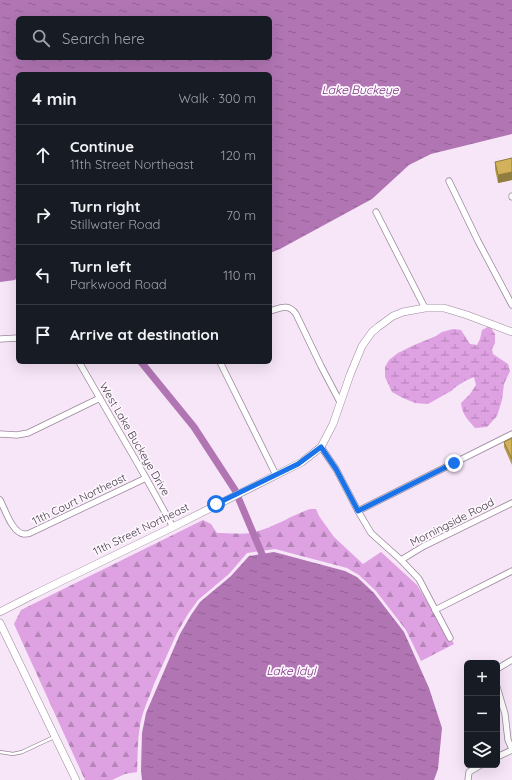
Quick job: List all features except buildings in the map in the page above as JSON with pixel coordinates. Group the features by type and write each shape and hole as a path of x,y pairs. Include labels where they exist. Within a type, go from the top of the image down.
{"street":[{"path":"449,181 478,241 512,305"},
{"path":"376,212 425,308"},
{"path":"272,310 284,307 293,310 340,402"},
{"name":"11th Street Northeast","path":"0,612 302,462 321,447 333,424 359,352 372,332 394,316 403,312 425,308 444,308 512,332"},
{"path":"0,339 16,338"},
{"name":"West Lake Buckeye Drive","path":"80,364 173,527"},
{"path":"221,364 276,475"},
{"path":"0,434 17,435 32,432 100,398"},
{"path":"358,511 512,434"},
{"path":"321,447 336,469 371,533 401,560 419,579 450,638"},
{"name":"11th Court Northeast","path":"0,500 16,531 24,534 30,534 146,478"},
{"name":"Morningside Road","path":"401,560 424,546 512,503"},
{"path":"435,610 512,571"},
{"path":"0,623 76,780"},
{"path":"500,667 512,660"},
{"path":"500,696 505,714 508,740 512,750 500,756"},
{"path":"468,780 469,772 476,768"}],"lane":[{"path":"0,752 13,754 22,752 55,737"}],"green space":[{"path":"488,327 491,328 495,334 495,343 492,349 493,354 508,364 510,371 504,384 502,400 497,416 487,427 475,428 466,417 462,407 461,403 476,385 474,377 428,404 415,403 392,392 385,377 385,367 389,360 398,353 442,332 453,329 461,330 470,344 477,345 482,330"},
{"path":"310,509 316,509 319,516 334,537 363,564 381,552 417,585 433,614 441,626 446,629 454,644 421,661 406,630 376,591 359,575 347,568 275,549 247,553 229,574 198,600 177,633 154,684 143,713 139,735 137,772 125,774 112,780 85,780 14,624 21,610 203,520 211,524 217,533 247,533 270,527"}],"water":[{"name":"Lake Buckeye","path":"0,0 512,0 512,134 431,154 409,165 372,199 272,252 272,72 16,72 15,280 0,282"},
{"name":"Lake Idyl","path":"274,552 345,571 357,577 374,593 404,632 429,688 442,728 438,769 434,780 142,780 142,733 146,713 180,634 191,615 200,602 231,576 249,556"}],"waterway":[{"path":"143,364 194,427 235,490 262,554"}],"route":[{"path":"216,504 302,462 321,447 336,469 358,511 454,463"}]}
